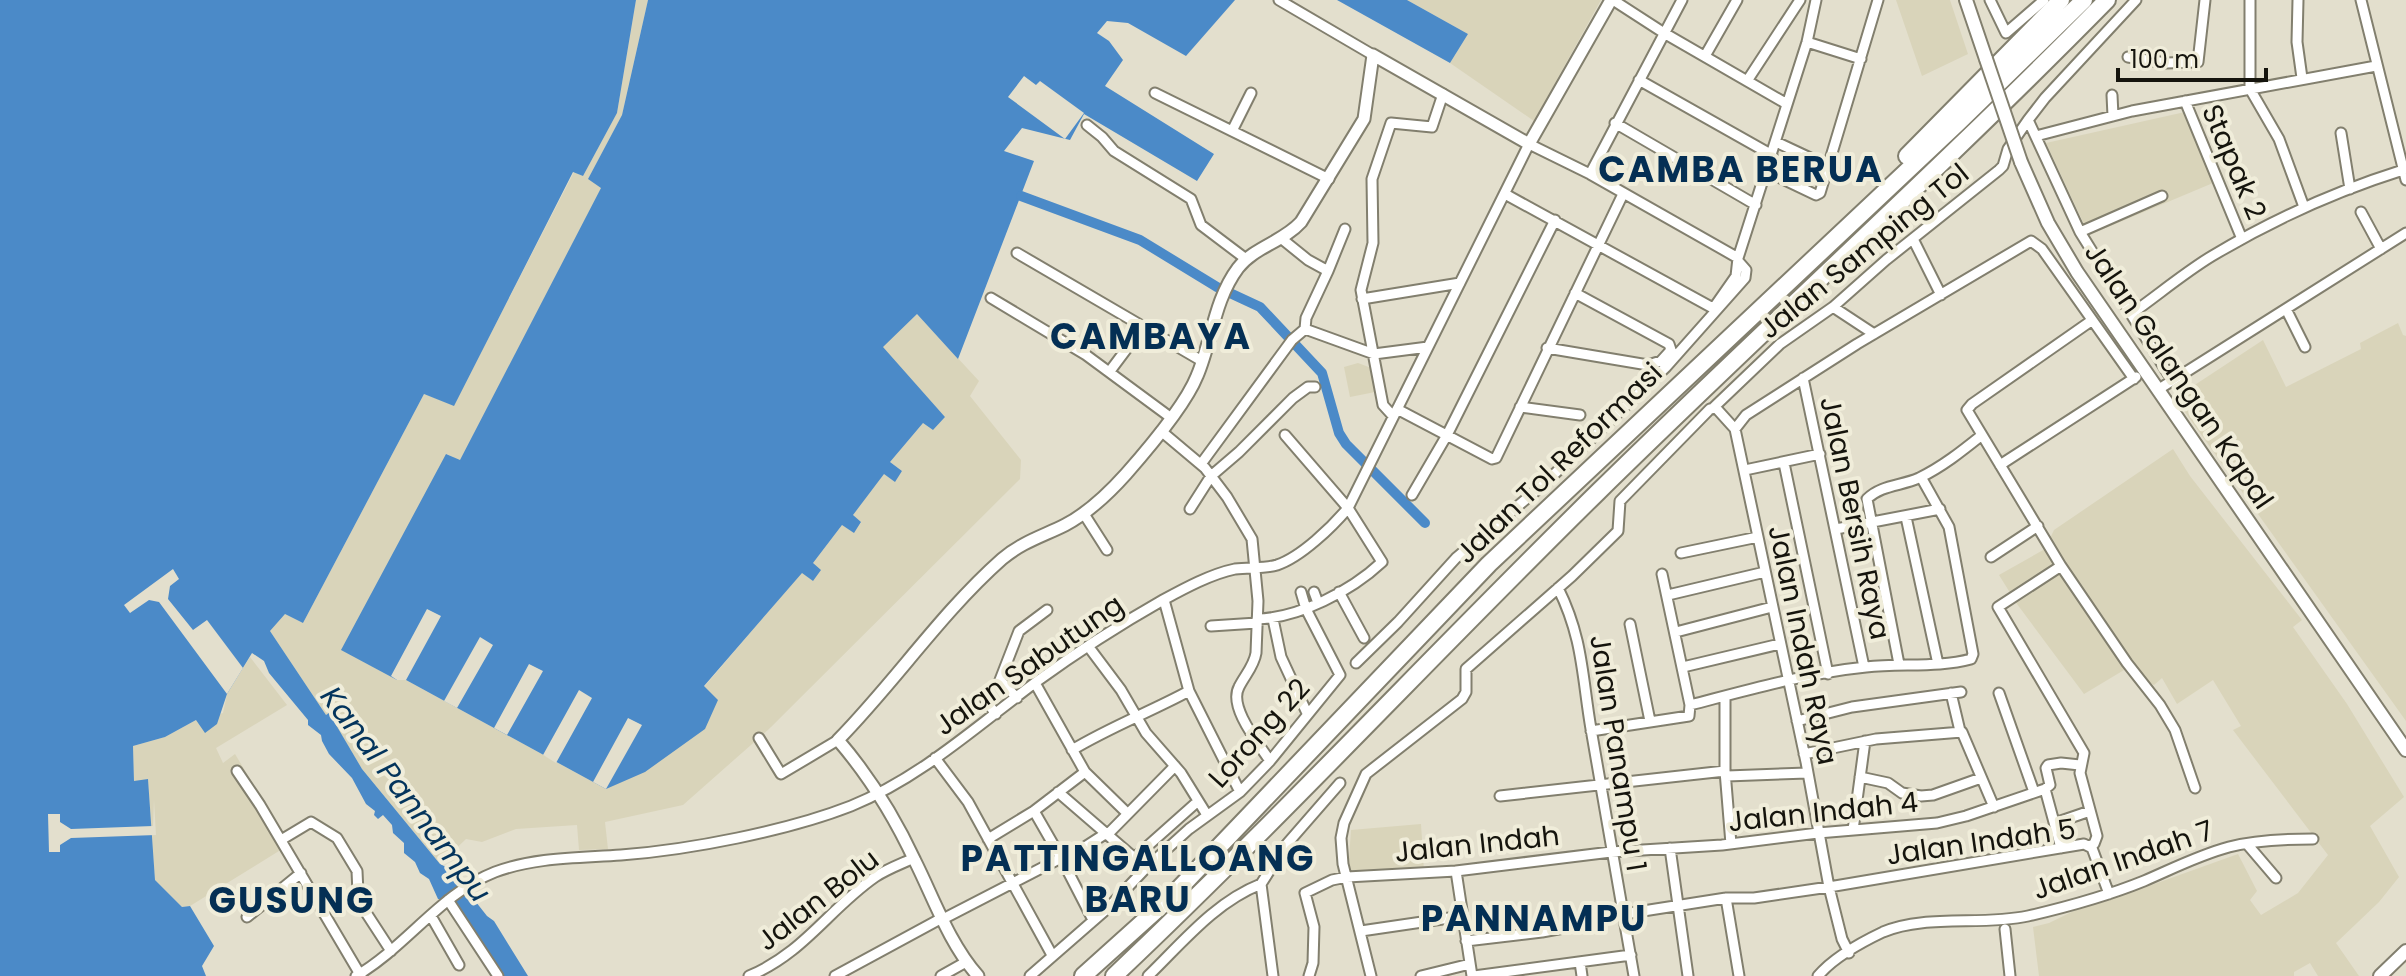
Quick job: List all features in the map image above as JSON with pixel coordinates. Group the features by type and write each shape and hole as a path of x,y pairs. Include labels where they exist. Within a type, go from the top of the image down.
{"highway":[{"path":"1712,353 2061,0"},
{"name":"Jalan Tol Reformasi","path":"1083,976 1172,896 1489,564 2084,0"},
{"name":"Jalan Tol Reformasi","path":"1114,976 1322,772 1553,536 1724,368 1968,139 2107,0"}],"main road":[{"name":"Jalan Galangan Kapal","path":"1966,0 2034,196 2062,248 2406,750"},
{"path":"2380,976 2406,951"}],"street":[{"path":"1279,0 1739,260 1746,270 1745,278 1675,358 1544,484 1456,558 1356,663"},
{"path":"1529,144 1612,0 1787,104"},
{"path":"1590,174 1682,0"},
{"path":"1705,56 1737,0"},
{"path":"1747,81 1800,0"},
{"path":"1505,194 1711,307 1715,306 1736,276 1807,42 1816,0"},
{"path":"1766,171 1794,187 1816,195 1820,193 1878,0"},
{"path":"1990,0 2006,33 2044,0"},
{"name":"Jalan Samping Tol","path":"1371,976 1342,851 1344,823 1363,778 1462,699 1466,692 1466,669 1618,531 1622,498 1713,408 1780,344 1833,307 2003,166 2006,153 2028,120 2136,0"},
{"path":"2128,57 2166,63 2198,62 2205,0"},
{"path":"2250,0 2250,89 2279,139 2304,207"},
{"path":"2298,0 2297,42 2302,78"},
{"path":"2131,314 2209,258 2304,207 2350,189 2405,176 2361,0"},
{"path":"1807,42 1861,59"},
{"path":"759,738 781,774 838,740 1001,560 1034,537 1084,514 1124,477 1188,394 1226,290 1246,259 1282,239 1301,222 1329,179 1364,119 1373,55"},
{"path":"2036,136 2185,101 2376,66"},
{"path":"1639,80 1772,155"},
{"path":"1155,93 1329,179"},
{"path":"1232,131 1251,93"},
{"path":"1443,94 1432,127 1391,124 1372,179 1373,243 1362,299 1383,405 1395,412 1494,459 1623,194"},
{"path":"2112,95 2113,116"},
{"name":"Stapak 2","path":"2185,101 2242,239"},
{"path":"2028,120 2080,232 2172,380"},
{"path":"1615,123 1756,205"},
{"path":"1087,125 1114,151 1191,199 1201,225 1246,259"},
{"path":"2341,133 2350,189"},
{"path":"1776,142 1823,164"},
{"name":"Jalan Sabutung","path":"359,975 449,900 495,872 524,864 623,855 730,838 805,821 880,793 935,758 1088,646 1164,600 1224,573 1280,564 1290,558 1320,536 1348,508 1529,144"},
{"path":"2080,232 2162,196"},
{"path":"2361,212 2381,249"},
{"path":"1412,495 1447,435 1555,220"},
{"path":"1201,464 1292,340 1305,329 1306,318 1345,229"},
{"path":"2159,389 2406,233"},
{"path":"1282,239 1328,271"},
{"path":"1913,239 1941,295"},
{"path":"1713,408 1735,429 1746,415 1803,378 2031,241 2042,249 2134,379"},
{"path":"1017,253 1111,305 1202,361"},
{"path":"1362,299 1460,283"},
{"path":"1547,348 1648,365 1661,361 1671,350 1669,344 1575,293"},
{"path":"991,298 1110,371 1170,417"},
{"path":"1833,307 1874,334"},
{"path":"2286,309 2305,347"},
{"path":"2091,321 1968,407 1967,412 2061,566 2127,663 2160,705 2175,730 2195,788"},
{"path":"1110,371 1143,327"},
{"path":"1305,329 1374,354 1428,347"},
{"path":"2000,465 2145,370"},
{"name":"Jalan Bersih Raya","path":"1803,378 1864,667"},
{"path":"1190,509 1211,476 1293,398 1308,387 1315,387"},
{"path":"1520,407 1580,415"},
{"name":"Jalan Indah Raya","path":"1735,429 1829,887 1842,939 1849,953"},
{"path":"1161,431 1201,464 1248,531 1257,568 1255,660 1237,689 1236,701 1270,761"},
{"path":"1211,626 1257,625 1306,609 1380,565 1381,559 1348,508 1285,435"},
{"path":"1899,664 1867,500 1878,489 1921,477 1982,435"},
{"path":"1745,470 1820,454"},
{"path":"1784,463 1828,674"},
{"path":"1690,705 1864,667 1970,660 1973,654 1949,527 1921,477"},
{"path":"1836,529 1940,509"},
{"path":"1084,514 1107,550"},
{"path":"1906,517 1938,664"},
{"path":"1991,557 2038,526"},
{"path":"1681,553 1758,537"},
{"path":"2061,566 1998,607 2084,753 2080,765 2081,780 2097,840 2089,846"},
{"path":"1668,595 1765,572"},
{"path":"1591,731 1686,717 1690,712 1662,574"},
{"name":"Jalan Panampu 1","path":"1558,588 1576,630 1634,976"},
{"path":"1301,592 1306,609"},
{"path":"1314,592 1318,603"},
{"path":"1339,592 1364,638"},
{"path":"1164,600 1189,691 1240,792"},
{"path":"1676,632 1772,607"},
{"name":"Lorong 22","path":"1030,976 1146,868 1207,815 1240,792 1270,761 1340,675 1306,609"},
{"path":"1017,698 1000,680 1019,631 1047,610"},
{"path":"1273,619 1281,657 1307,713"},
{"path":"1630,624 1650,721"},
{"path":"1683,667 1780,644"},
{"path":"1088,646 1139,718 1146,733 1175,766 1207,815"},
{"path":"1035,683 1085,772 1127,813"},
{"path":"1072,750 1098,734 1139,718 1189,691"},
{"path":"1797,721 1852,707 1956,693 1960,731 1966,737 1994,807"},
{"path":"1999,693 2034,792"},
{"path":"1725,696 1731,844"},
{"path":"986,701 996,714"},
{"path":"1804,754 1865,741 1960,731"},
{"path":"838,740 880,793 942,919 966,962 978,976"},
{"path":"1853,830 1865,741"},
{"path":"935,758 968,802 1052,955"},
{"path":"2061,848 2045,789 2050,785 2046,766 2061,763 2080,765"},
{"path":"835,976 1062,860 1106,834 1175,766"},
{"path":"237,771 301,873 359,975"},
{"path":"988,839 1034,811 1085,772"},
{"path":"1500,796 1726,774 1807,773"},
{"path":"1860,777 1888,783 1902,793 1921,796 1981,778"},
{"path":"1148,976 1213,913 1237,895 1261,884 1286,845 1340,783"},
{"name":"Jalan Indah 4","path":"1611,852 1731,844 1937,823 2045,789"},
{"path":"1058,792 1146,868"},
{"path":"1133,859 1197,802"},
{"path":"1034,811 1093,920"},
{"path":"2055,823 2090,811"},
{"path":"281,840 311,822 337,838 357,871 358,893 363,908 391,951"},
{"name":"Jalan Indah 7","path":"1818,976 1884,932 1925,923 2005,920 2109,894 2197,857 2247,844 2313,839"},
{"name":"Jalan Indah 5","path":"1624,914 1726,898 1754,898 1829,887 2084,844 2089,846 2109,894"},
{"path":"2247,844 2276,878"},
{"path":"1670,848 1688,976"},
{"name":"Jalan Indah","path":"1309,976 1313,963 1314,927 1305,893 1332,880 1456,871 1611,852"},
{"name":"Jalan Bolu","path":"749,976 778,962 807,941 873,879 914,858"},
{"path":"1456,871 1473,976 1631,955"},
{"path":"247,917 301,873"},
{"path":"1261,884 1273,976"},
{"path":"1726,898 1739,976"},
{"path":"449,900 498,976"},
{"path":"431,916 459,965"},
{"path":"1361,931 1463,916"},
{"path":"1466,941 1591,923"},
{"path":"2005,929 2010,976"},
{"path":"941,976 966,962"},
{"path":"1580,962 1582,976"},
{"path":"1421,976 1470,964"}],"shaded area":[{"path":"636,0 648,0 622,115 588,179 602,187 460,461 447,454 342,650 397,680 406,680 606,789 704,687 802,572 813,581 813,563 842,525 854,532 861,523 852,516 884,473 895,481 902,471 890,462 923,423 933,430 945,417 882,347 917,314 979,381 970,396 1021,460 1020,479 769,729 683,805 605,822 608,849 579,850 577,825 516,829 482,842 466,839 440,864 362,769 329,714 326,715 270,631 285,614 303,623 424,394 454,405 574,172 583,176 617,113"},
{"path":"1407,0 1601,0 1534,121 1450,63 1468,34"},
{"path":"1896,0 1950,0 1968,54 1922,76"},
{"path":"2185,112 2213,183 2089,235 2046,143"},
{"path":"2398,323 2406,336 2406,721 2175,398 2263,340 2286,387 2361,349 2360,343"},
{"path":"1358,363 1374,369 1380,391 1350,397 1344,367"},
{"path":"2173,449 2190,476 2302,620 2293,627 2347,704 2404,797 2370,826 2399,877 2379,902 2336,943 2359,976 2318,976 2310,963 2294,972 2294,976 2039,976 2033,927 2049,923 2088,904 2238,854 2257,891 2250,900 2261,915 2298,893 2328,855 2233,730 2241,726 2213,680 2177,704 2162,678 2154,685 2124,670 2084,694 1999,575 2045,549 2054,530"},
{"path":"250,657 287,705 216,748 223,763 235,754 287,846 190,906 182,907 155,880 148,779 134,782 133,746 165,737 196,720 223,713 227,694"},
{"path":"1421,824 1424,871 1348,873 1351,830"}],"water":[{"path":"0,0 636,0 617,113 583,176 573,172 454,406 424,394 303,623 285,614 270,631 326,715 329,713 362,769 440,864 450,869 494,921 528,976 503,976 465,919 456,908 438,899 429,879 404,853 404,843 393,833 392,825 383,815 378,819 374,815 375,811 366,804 352,778 329,754 321,735 308,725 308,720 269,673 264,661 252,653 227,694 217,724 205,733 196,720 165,737 133,746 134,781 148,779 155,880 182,907 190,906 214,946 202,966 206,976 0,976"},
{"path":"648,0 1235,0 1186,56 1128,23 1107,21 1097,33 1109,41 1123,60 1105,86 1214,154 1197,181 1084,114 1070,140 1022,128 1004,151 1034,161 958,359 917,314 883,347 945,417 933,430 923,423 890,462 902,471 895,482 884,474 853,515 861,522 854,533 842,525 813,563 821,570 813,581 802,573 704,686 718,700 705,729 645,772 606,789 406,680 397,680 341,650 446,454 460,460 601,188 588,179 622,115"},
{"path":"1337,0 1407,0 1468,34 1450,63"}],"pier":[{"path":"1024,76 1036,85 1040,81 1084,113 1065,139 1008,97"},
{"path":"173,569 179,579 170,586 168,599 193,630 207,620 243,668 227,694 159,602 149,600 130,613 124,605"},
{"path":"427,609 441,616 406,680 397,680 391,676"},
{"path":"480,637 493,645 457,708 444,701"},
{"path":"529,664 543,671 507,735 494,728"},
{"path":"579,690 592,698 556,763 543,755"},
{"path":"628,718 642,725 606,789 593,782"},
{"path":"154,800 156,835 71,838 60,845 60,852 49,852 48,814 60,814 60,822 71,829 153,826"}],"waterway":[{"path":"1021,196 1140,240 1217,287 1260,307 1322,373 1339,433 1346,444 1425,523"}],"district":[{"name":"CAMBA BERUA","path":"1741,169"},
{"name":"CAMBAYA","path":"1151,336"},
{"name":"PATTINGALLOANG BARU","path":"1138,878"},
{"name":"GUSUNG","path":"292,900"},
{"name":"PANNAMPU","path":"1534,918"}],"water label":[{"name":"Kanal Pannampu","path":"406,794"}]}
